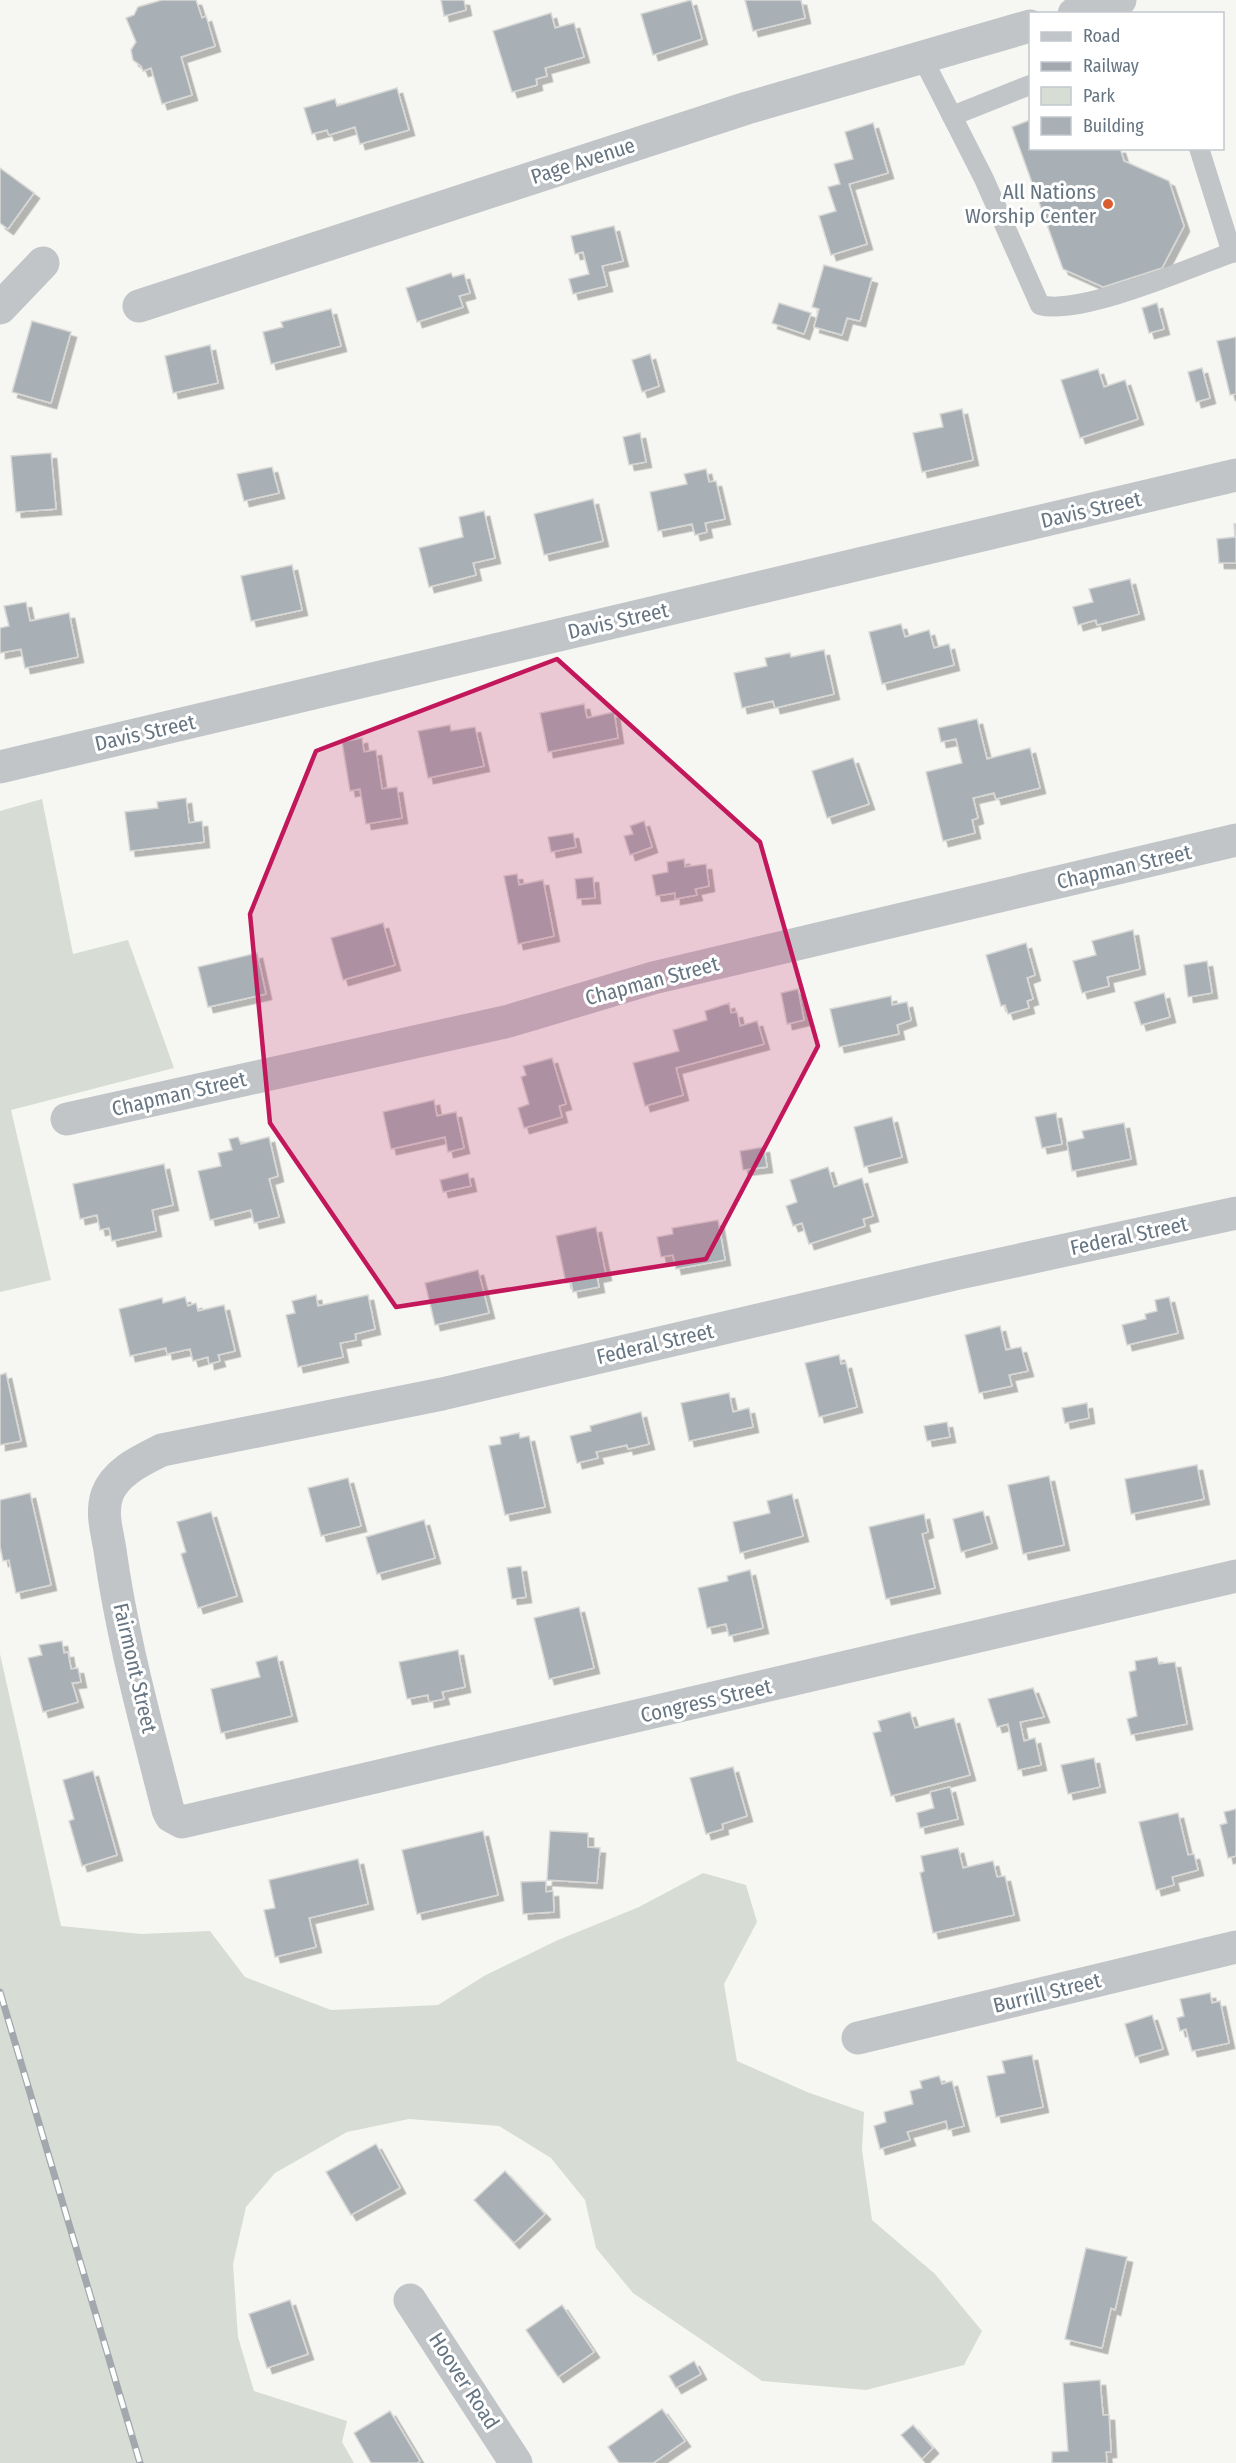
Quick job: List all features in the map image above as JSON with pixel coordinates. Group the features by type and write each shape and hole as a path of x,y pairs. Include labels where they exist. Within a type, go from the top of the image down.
{"street":[{"path":"1082,12 1120,0"},
{"name":"Page Avenue","path":"139,306 747,108 1029,26"},
{"path":"0,308 43,264"},
{"name":"Davis Street","path":"0,767 1236,476"},
{"name":"Chapman Street","path":"67,1119 509,1021 653,978 1236,840"},
{"name":"Federal Street","path":"103,1513 107,1494 126,1470 162,1450 442,1394 955,1274 1236,1213"},
{"name":"Fairmont Street","path":"103,1513 114,1579 141,1705 168,1810 176,1820"},
{"name":"Congress Street","path":"176,1820 191,1821 1236,1576"},
{"name":"Burrill Street","path":"858,2038 1236,1947"},
{"name":"Hoover Road","path":"411,2300 516,2463"}],"lane":[{"path":"922,57 984,179 1040,305 1052,308 1117,294 1234,252 1200,150"},
{"path":"952,116 1029,85"}],"highlighted area":[{"path":"557,659 760,842 818,1046 706,1259 396,1307 270,1123 250,914 316,751"}],"green space":[{"path":"42,799 73,954 128,940 174,1068 11,1110 51,1280 0,1292 0,811"},
{"path":"0,1654 61,1926 141,1934 210,1931 245,1977 331,2010 438,2005 484,1976 558,1940 639,1907 703,1873 746,1885 757,1922 724,1984 737,2061 807,2092 864,2112 862,2150 872,2220 935,2274 982,2331 964,2365 866,2390 762,2381 633,2293 596,2248 585,2200 551,2158 499,2126 409,2119 347,2132 275,2173 246,2207 233,2264 238,2337 254,2391 347,2421 342,2442 354,2463 0,2463"}],"building":[{"path":"162,0 196,0 202,18 206,16 215,46 181,57 192,95 162,104 151,68 143,71 141,66 133,60 131,50 136,42 126,18 134,15 138,7"},
{"path":"441,0 464,0 466,10 444,16"},
{"path":"691,0 702,39 653,55 641,14"},
{"path":"745,0 801,0 805,18 753,31"},
{"path":"551,13 555,28 574,23 584,57 545,68 547,76 536,79 537,85 512,92 493,31"},
{"path":"397,88 409,130 360,144 355,127 329,135 327,130 312,134 304,108 335,99 337,106"},
{"name":"All Nations Worship Center","path":"1029,120 1029,150 1121,150 1124,161 1169,181 1184,226 1162,268 1103,287 1063,269 1012,127"},
{"path":"873,123 888,173 849,184 867,244 831,255 819,216 836,211 828,187 840,184 834,164 853,159 845,132"},
{"path":"0,168 34,193 8,229 0,223"},
{"path":"614,226 623,261 602,266 607,286 573,294 569,279 589,274 583,252 575,254 571,236"},
{"path":"824,265 872,278 860,321 847,318 842,335 814,327 819,309 812,307"},
{"path":"451,273 453,277 464,274 470,293 459,296 463,307 417,322 406,288"},
{"path":"779,303 811,313 804,334 772,323"},
{"path":"1157,303 1164,329 1149,333 1142,308"},
{"path":"331,309 341,346 271,364 263,332 283,327 281,322"},
{"path":"32,321 71,332 51,403 12,392"},
{"path":"1236,337 1236,394 1230,395 1217,341"},
{"path":"210,345 218,383 173,393 165,356"},
{"path":"650,354 659,386 642,392 632,360"},
{"path":"1202,368 1210,398 1196,402 1188,372"},
{"path":"1098,369 1104,387 1125,380 1138,419 1080,438 1061,380"},
{"path":"962,409 973,460 922,472 913,433 943,427 940,414"},
{"path":"640,433 646,462 629,465 623,437"},
{"path":"51,453 56,509 16,512 11,456"},
{"path":"272,467 279,493 244,501 237,474"},
{"path":"706,469 709,482 716,481 725,519 705,523 707,532 695,535 692,524 658,531 650,492 687,484 684,474"},
{"path":"593,499 603,541 544,555 534,514"},
{"path":"484,511 495,558 473,563 476,575 429,587 419,548 463,537 459,517"},
{"path":"1234,524 1236,524 1236,563 1219,563 1217,539 1235,537"},
{"path":"292,565 302,610 251,621 241,576"},
{"path":"1130,579 1139,614 1097,625 1096,620 1078,625 1073,607 1093,602 1089,589"},
{"path":"26,602 30,621 69,613 78,657 25,668 21,649 0,653 0,628 9,626 4,606"},
{"path":"901,624 905,637 929,630 934,648 949,644 954,665 882,684 869,632"},
{"path":"824,650 834,694 775,708 773,701 742,708 734,673 767,666 765,658 790,653 791,657"},
{"path":"584,704 587,718 614,712 618,738 548,752 540,713"},
{"path":"977,719 987,759 1030,748 1040,788 996,799 994,793 973,798 978,818 972,820 975,833 943,841 926,772 962,763 956,739 941,742 938,728"},
{"path":"450,725 451,731 475,727 484,766 428,778 418,731"},
{"path":"362,738 364,752 376,750 382,789 397,787 402,818 366,824 360,789 350,791 342,742"},
{"path":"853,758 869,804 827,818 812,771"},
{"path":"186,798 189,823 202,821 204,842 130,851 125,812 158,808 157,802"},
{"path":"644,821 652,847 630,855 624,836 633,834 630,826"},
{"path":"573,833 576,847 551,852 548,837"},
{"path":"684,859 685,867 706,864 709,886 695,889 697,895 675,899 675,893 656,896 652,875 668,872 667,862"},
{"path":"517,874 519,885 543,880 554,936 518,944 504,876"},
{"path":"593,877 595,898 577,899 575,879"},
{"path":"383,923 395,965 343,980 331,938"},
{"path":"1133,930 1140,969 1107,977 1109,986 1082,993 1073,961 1096,955 1092,941"},
{"path":"1026,943 1035,975 1027,978 1033,999 1027,1001 1029,1008 1008,1014 1005,1005 1001,1006 986,955"},
{"path":"257,953 266,994 208,1007 198,967"},
{"path":"1207,961 1212,993 1188,997 1184,965"},
{"path":"798,989 804,1020 787,1024 781,993"},
{"path":"1164,993 1170,1017 1141,1025 1134,1002"},
{"path":"891,996 892,1005 907,1002 911,1020 897,1025 899,1034 839,1047 830,1009"},
{"path":"729,1003 731,1013 737,1012 740,1026 757,1021 764,1044 676,1068 683,1095 645,1106 633,1063 679,1051 673,1030 707,1020 705,1011"},
{"path":"552,1058 566,1104 559,1106 562,1117 524,1128 518,1108 529,1104 521,1077 526,1075 523,1066"},
{"path":"434,1100 437,1116 456,1112 464,1148 448,1152 445,1137 391,1149 383,1112"},
{"path":"1056,1113 1062,1144 1042,1148 1035,1117"},
{"path":"892,1117 902,1157 864,1167 854,1127"},
{"path":"1124,1123 1131,1159 1072,1171 1067,1142 1084,1138 1082,1131"},
{"path":"238,1137 241,1144 269,1137 278,1176 269,1179 279,1217 254,1223 251,1210 210,1220 198,1171 221,1166 218,1153 232,1150 229,1139"},
{"path":"764,1147 767,1167 743,1170 740,1151"},
{"path":"164,1164 173,1205 152,1210 156,1231 112,1241 109,1228 100,1230 97,1215 80,1219 73,1184"},
{"path":"828,1167 834,1187 862,1178 873,1216 863,1219 865,1226 809,1244 802,1223 793,1226 786,1206 797,1202 790,1180"},
{"path":"468,1173 471,1186 443,1192 440,1180"},
{"path":"718,1220 725,1260 676,1269 673,1255 661,1257 657,1237 673,1234 672,1228"},
{"path":"596,1227 606,1275 597,1277 599,1287 573,1292 571,1282 566,1283 556,1236"},
{"path":"478,1270 489,1313 435,1325 425,1283"},
{"path":"316,1295 318,1306 368,1295 375,1329 355,1334 356,1340 340,1343 343,1357 298,1367 286,1315 295,1313 292,1301"},
{"path":"185,1297 188,1306 196,1303 198,1311 224,1305 235,1351 218,1355 220,1361 209,1364 208,1357 193,1361 190,1349 167,1354 166,1348 130,1356 119,1309 162,1298 163,1303"},
{"path":"1169,1297 1178,1333 1127,1345 1122,1325 1146,1319 1145,1314 1157,1311 1155,1300"},
{"path":"1000,1326 1006,1350 1021,1347 1028,1371 1009,1375 1012,1386 979,1393 965,1335"},
{"path":"839,1355 841,1364 846,1363 857,1407 819,1417 805,1363"},
{"path":"6,1373 21,1441 0,1445 0,1375"},
{"path":"729,1393 733,1412 749,1408 753,1427 689,1441 681,1403"},
{"path":"1087,1403 1089,1418 1065,1423 1062,1408"},
{"path":"641,1412 649,1444 628,1449 627,1445 596,1452 598,1458 577,1463 570,1436 591,1431 590,1426"},
{"path":"947,1422 950,1437 927,1441 924,1426"},
{"path":"519,1433 520,1438 529,1436 545,1507 505,1515 489,1446 501,1444 500,1437"},
{"path":"1197,1465 1204,1499 1131,1514 1125,1479"},
{"path":"1049,1476 1064,1545 1023,1554 1008,1485"},
{"path":"348,1478 361,1526 321,1536 308,1488"},
{"path":"30,1493 51,1585 16,1593 9,1560 3,1561 0,1546 0,1500"},
{"path":"792,1494 803,1536 740,1553 733,1522 770,1513 767,1501"},
{"path":"983,1511 992,1543 961,1552 953,1519"},
{"path":"211,1512 237,1596 198,1608 181,1554 186,1552 177,1522"},
{"path":"924,1514 928,1532 922,1534 935,1588 886,1599 869,1527"},
{"path":"424,1520 435,1558 377,1574 366,1537"},
{"path":"521,1566 526,1597 512,1599 507,1568"},
{"path":"750,1570 763,1628 729,1636 726,1624 707,1628 698,1588 728,1581 727,1576"},
{"path":"579,1607 594,1668 549,1679 534,1618"},
{"path":"62,1641 64,1653 68,1652 71,1669 78,1668 81,1682 72,1683 78,1702 43,1712 28,1658 42,1655 39,1645"},
{"path":"458,1650 465,1687 442,1692 444,1699 429,1702 428,1695 407,1699 399,1662"},
{"path":"277,1656 292,1716 221,1733 211,1689 260,1677 256,1662"},
{"path":"1157,1657 1159,1664 1175,1662 1187,1724 1131,1735 1127,1719 1137,1716 1129,1672 1136,1670 1135,1661"},
{"path":"1033,1688 1044,1717 1020,1722 1024,1741 1035,1738 1041,1765 1018,1770 1008,1724 997,1727 988,1699"},
{"path":"910,1712 915,1728 954,1718 970,1775 891,1796 873,1733 881,1731 878,1721"},
{"path":"1094,1758 1100,1787 1068,1794 1061,1765"},
{"path":"733,1767 747,1816 722,1824 723,1829 706,1834 690,1778"},
{"path":"93,1771 117,1855 82,1866 69,1821 74,1819 63,1780"},
{"path":"950,1787 958,1819 920,1828 917,1813 934,1808 930,1792"},
{"path":"1236,1809 1236,1856 1228,1858 1220,1825 1227,1823 1224,1812"},
{"path":"1178,1813 1188,1855 1194,1854 1198,1870 1172,1877 1174,1885 1156,1890 1139,1822"},
{"path":"483,1831 498,1895 417,1914 402,1850"},
{"path":"550,1831 588,1833 588,1847 600,1848 597,1883 547,1880"},
{"path":"958,1848 963,1868 993,1861 997,1877 1005,1876 1014,1915 933,1933 920,1873 924,1871 921,1856"},
{"path":"358,1859 368,1904 309,1918 316,1947 275,1957 264,1910 275,1908 269,1880"},
{"path":"546,1881 546,1892 553,1891 554,1912 523,1914 521,1882"},
{"path":"1210,1993 1212,2003 1220,2001 1229,2043 1192,2051 1186,2029 1180,2031 1177,2018 1184,2016 1180,1999"},
{"path":"1152,2015 1163,2049 1135,2057 1125,2024"},
{"path":"1032,2055 1043,2107 996,2117 987,2076 1005,2073 1002,2061"},
{"path":"939,2076 942,2084 952,2081 964,2126 948,2130 946,2121 907,2132 910,2140 880,2149 874,2126 886,2122 884,2112 913,2104 910,2091 922,2088 920,2081"},
{"path":"376,2144 400,2188 351,2215 326,2172"},
{"path":"505,2171 545,2214 514,2243 474,2200"},
{"path":"1086,2248 1127,2257 1115,2310 1111,2308 1102,2348 1065,2339"},
{"path":"290,2300 308,2354 267,2368 249,2314"},
{"path":"562,2305 594,2352 558,2377 526,2330"},
{"path":"694,2361 701,2374 676,2388 669,2376"},
{"path":"1100,2380 1103,2415 1109,2415 1111,2452 1106,2452 1107,2463 1052,2463 1052,2452 1068,2451 1063,2383"},
{"path":"662,2409 685,2441 653,2463 619,2463 608,2447"},
{"path":"390,2411 420,2461 417,2463 371,2463 354,2433"},
{"path":"913,2425 933,2448 922,2459 901,2435"}],"railway":[{"path":"0,1992 140,2463"}],"place":[{"name":"All Nations Worship Center","path":"1108,204"}]}
